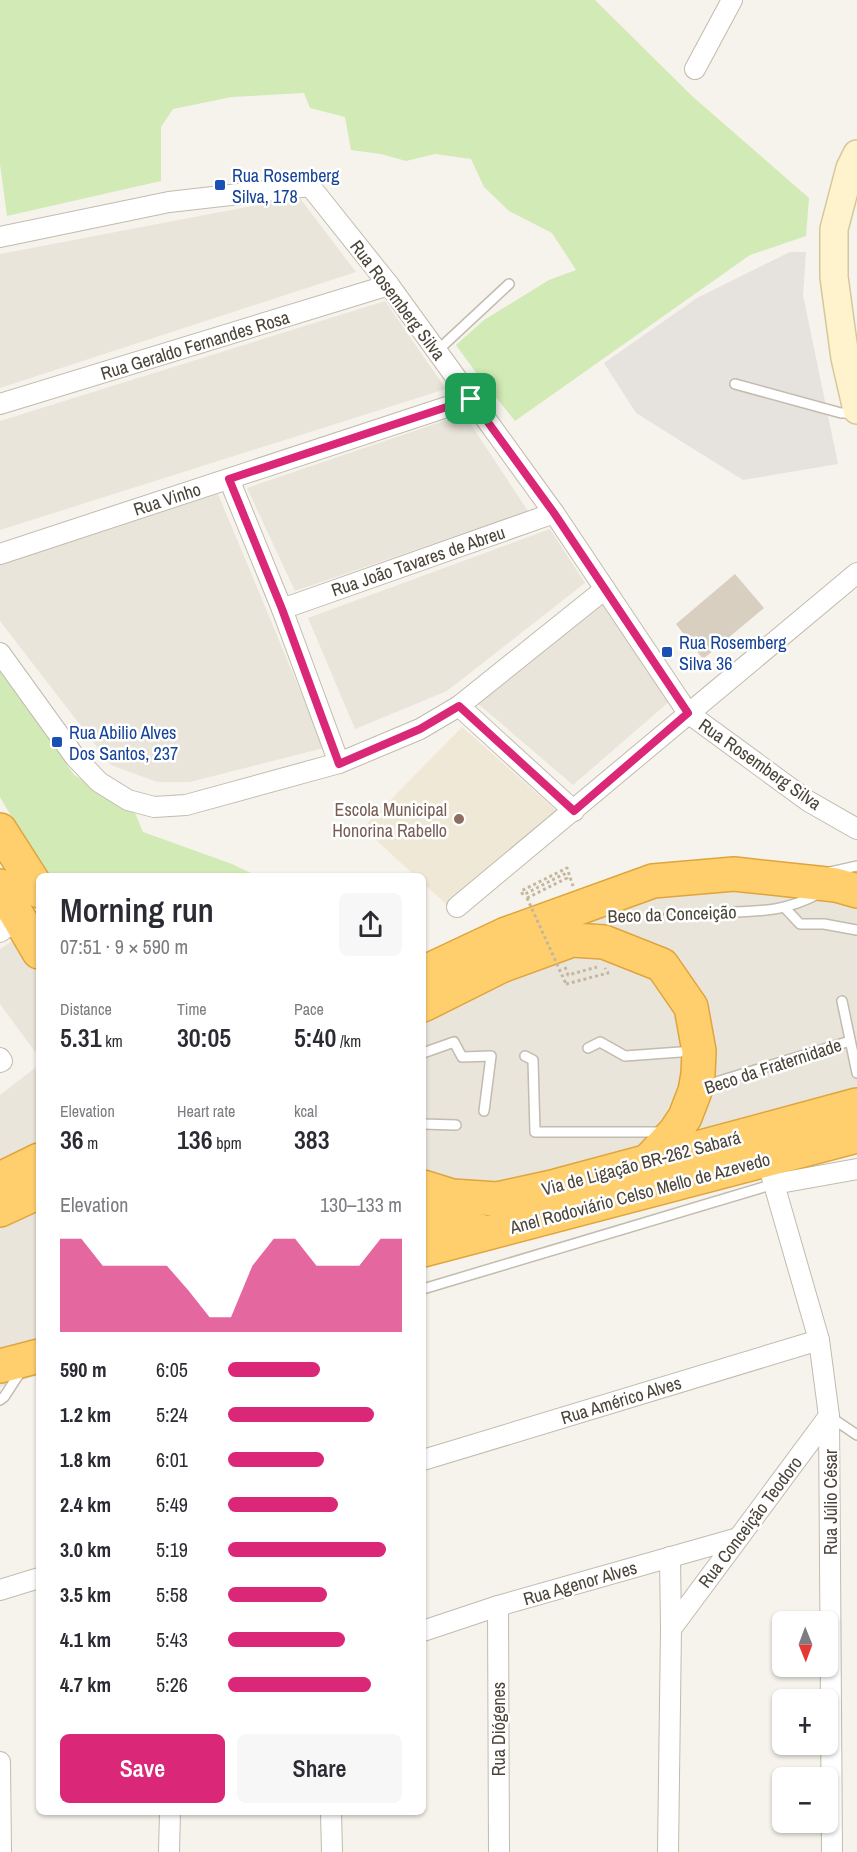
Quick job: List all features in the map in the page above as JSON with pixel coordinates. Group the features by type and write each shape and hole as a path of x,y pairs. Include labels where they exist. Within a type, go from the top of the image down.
{"highway":[{"path":"0,830 36,886"},
{"path":"426,972 506,934 653,881 734,874 792,895 850,880"},
{"path":"0,886 10,925 36,949"},
{"path":"426,1004 501,966 572,940 604,942 662,965 691,1007 699,1051 695,1091 685,1117 675,1132 648,1161"},
{"name":"Via de Ligação BR-262 Sabará","path":"426,1188 453,1196 497,1199 556,1186 857,1106"},
{"name":"Anel Rodoviário Celso Mello de Azevedo","path":"426,1249 486,1233 770,1172 857,1136"},
{"path":"0,1179 36,1161"},
{"path":"0,1210 36,1193"},
{"path":"426,1218 486,1233"}],"street":[{"path":"695,69 732,0"},
{"path":"857,154 850,168 834,229 834,277 845,358 857,411"},
{"name":"Rua Rosemberg Silva","path":"0,237 170,202 310,186 389,285 554,513 688,713 808,801 857,829"},
{"name":"Rua Geraldo Fernandes Rosa","path":"0,404 389,285"},
{"name":"Rua Vinho","path":"0,554 471,399"},
{"path":"229,479 282,609 339,764"},
{"name":"Rua João Tavares de Abreu","path":"282,609 554,513"},
{"path":"457,907 857,573"},
{"path":"0,653 75,758 99,782 128,800 154,807 186,805 339,764 420,729 459,706 605,589"},
{"path":"459,706 574,811"},
{"path":"770,1172 857,1169"},
{"name":"Rua Júlio César","path":"770,1172 819,1340 829,1416 832,1852"},
{"name":"Rua Américo Alves","path":"426,1459 819,1340"},
{"name":"Rua Conceição Teodoro","path":"671,1629 829,1416"},
{"name":"Rua Agenor Alves","path":"426,1630 498,1606 738,1538"},
{"name":"Rua Conceição Teodoro","path":"668,1852 670,1557"},
{"path":"0,1590 36,1579"},
{"name":"Rua Diógenes","path":"498,1606 499,1852"},
{"path":"0,1762 1,1852"},
{"path":"169,1852 170,1815"},
{"path":"331,1815 332,1852"}],"lane":[{"path":"437,351 509,284"},
{"path":"735,384 841,413 857,411"},
{"path":"792,895 800,924 824,924 857,930"},
{"name":"Beco da Conceição","path":"733,912 769,911 792,895"},
{"path":"842,1001 857,1073"},
{"name":"Beco da Fraternidade","path":"695,1091 713,1083 850,1041"},
{"path":"426,1052 454,1042 462,1057 491,1056 484,1111"},
{"path":"588,1048 600,1042 625,1056 699,1051"},
{"path":"525,1056 533,1060 535,1132 675,1132"},
{"path":"426,1124 456,1125"},
{"path":"426,1288 770,1172"},
{"path":"0,1400 4,1397 23,1360"},
{"path":"829,1416 857,1435"}],"path":[{"path":"555,946 568,975 604,965 608,973 566,984 527,898 567,878 564,874 523,895 521,891 567,868 580,907"},
{"name":"Beco da Conceição","path":"631,915 733,912"}],"shaded area":[{"path":"299,197 356,272 0,388 0,254"},
{"path":"790,252 806,252 803,295 838,464 743,480 636,413 604,363 697,298"},
{"path":"385,301 446,389 0,530 0,421"},
{"path":"464,414 528,511 295,591 247,488"},
{"path":"218,494 324,748 190,782 157,782 111,765 0,621 0,565"},
{"path":"550,529 585,583 447,691 355,729 308,618"},
{"path":"602,604 671,700 573,785 476,702"},
{"name":"Escola Municipal Honorina Rabello","path":"462,727 557,811 447,905 426,886 426,873 412,873 363,828"},
{"path":"857,881 857,1133 426,1254 426,962 548,902"},
{"path":"36,925 36,1053 0,1004 0,949"},
{"path":"36,1067 36,1376 0,1387 0,1095"}],"green space":[{"path":"0,0 595,0 692,96 809,198 806,236 750,255 515,421 456,345 484,320 549,280 576,270 552,233 509,211 484,187 471,159 435,154 406,161 381,154 351,150 345,117 310,108 304,93 232,97 173,109 161,127 161,181 7,216 0,164"},
{"path":"0,667 74,775 133,808 143,832 251,873 44,873 0,797"}],"building":[{"path":"735,574 764,608 703,659 676,624"}],"place":[{"name":"Rua Rosemberg Silva, 178","path":"220,185"},
{"name":"Rua Rosemberg Silva 36","path":"667,652"},
{"name":"Rua Abilio Alves Dos Santos, 237","path":"57,742"},
{"name":"Escola Municipal Honorina Rabello","path":"459,819"}],"route":[{"path":"471,399 554,513 688,713 574,811 459,706 420,729 339,764 282,609 229,479 471,399"}]}
